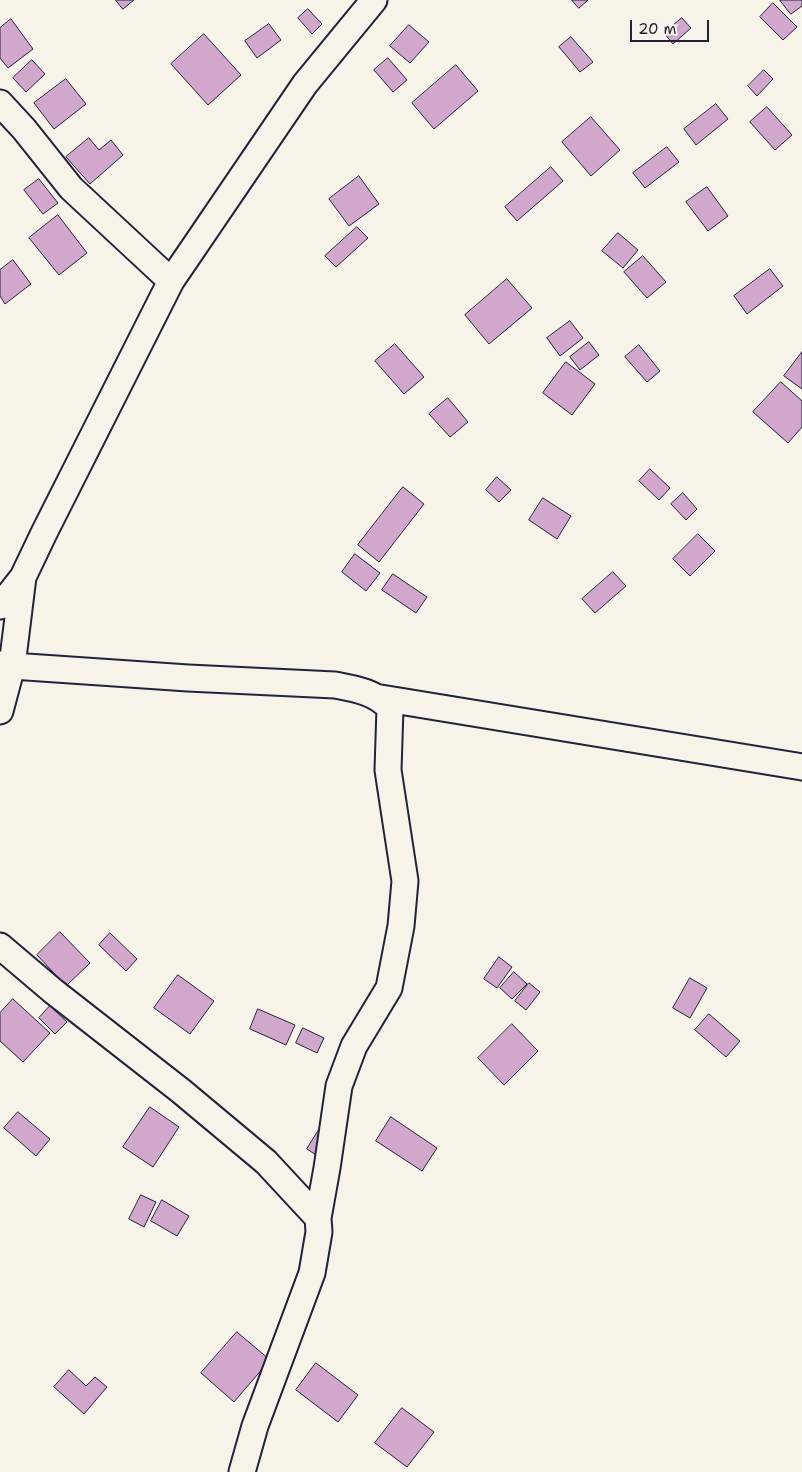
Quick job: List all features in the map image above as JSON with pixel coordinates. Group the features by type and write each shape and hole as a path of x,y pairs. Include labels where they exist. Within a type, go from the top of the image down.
{"street":[{"path":"0,606 23,577 171,281 305,84 374,0"},
{"path":"0,103 24,129 71,188 171,281"},
{"path":"0,711 6,665 23,577"},
{"path":"6,665 188,678 335,685 358,689 381,698 802,767"},
{"path":"242,1472 255,1426 312,1273 319,1232 318,1218 339,1086 354,1046 389,988 401,926 405,881 388,770 390,708 381,698"},
{"path":"0,946 53,991 181,1091 266,1162 318,1218"}],"building":[{"path":"116,0 134,0 123,9"},
{"path":"572,0 588,0 579,8"},
{"path":"780,0 802,0 802,6 791,14"},
{"path":"773,3 797,27 783,40 760,17"},
{"path":"308,9 322,24 312,34 298,18"},
{"path":"682,18 691,28 673,44 664,33"},
{"path":"11,19 33,49 8,68 0,58 0,28"},
{"path":"269,24 281,40 257,58 245,41"},
{"path":"409,25 429,42 410,63 390,46"},
{"path":"204,34 241,75 208,105 171,64"},
{"path":"571,37 593,62 580,72 559,47"},
{"path":"388,58 407,80 393,92 374,70"},
{"path":"32,60 45,74 26,92 13,78"},
{"path":"456,65 478,91 434,129 412,103"},
{"path":"764,70 773,79 757,96 748,86"},
{"path":"66,79 86,104 54,129 34,103"},
{"path":"716,104 728,119 696,145 684,129"},
{"path":"767,107 792,135 775,150 750,122"},
{"path":"591,117 620,150 591,176 562,142"},
{"path":"89,138 99,150 111,140 123,155 90,184 66,157"},
{"path":"667,147 679,162 645,188 633,173"},
{"path":"551,167 563,181 517,221 505,207"},
{"path":"359,176 379,204 349,226 329,199"},
{"path":"39,179 58,203 43,214 24,190"},
{"path":"707,187 728,216 708,231 686,202"},
{"path":"58,215 87,253 59,275 29,238"},
{"path":"357,227 368,238 336,267 325,256"},
{"path":"618,233 638,250 623,268 602,251"},
{"path":"643,256 666,282 647,298 624,272"},
{"path":"13,260 31,284 5,304 0,296 0,270"},
{"path":"770,269 783,286 747,314 734,296"},
{"path":"507,279 532,308 489,344 465,315"},
{"path":"570,321 583,338 560,356 547,338"},
{"path":"589,342 599,355 580,370 570,357"},
{"path":"395,344 424,377 404,394 375,361"},
{"path":"639,345 660,371 647,382 625,357"},
{"path":"802,352 802,389 784,376"},
{"path":"566,362 595,384 572,415 543,393"},
{"path":"781,382 802,401 802,427 788,443 753,412"},
{"path":"448,398 468,422 450,437 429,414"},
{"path":"650,469 670,488 659,500 639,481"},
{"path":"497,477 511,490 499,502 486,490"},
{"path":"403,487 424,504 379,562 358,545"},
{"path":"683,493 697,509 686,520 671,504"},
{"path":"543,498 571,516 557,539 529,520"},
{"path":"698,534 715,551 690,576 673,559"},
{"path":"355,554 380,573 366,591 342,572"},
{"path":"613,572 626,586 595,613 582,599"},
{"path":"393,574 427,597 416,613 382,590"},
{"path":"60,932 90,963 66,986 37,955"},
{"path":"110,933 137,959 126,971 99,945"},
{"path":"499,957 512,967 497,988 484,979"},
{"path":"514,972 527,984 512,999 500,988"},
{"path":"178,975 214,1001 190,1034 154,1008"},
{"path":"690,978 707,988 690,1018 673,1008"},
{"path":"529,983 540,992 526,1010 515,1001"},
{"path":"13,999 50,1033 23,1062 0,1041 0,1013"},
{"path":"50,1006 67,1022 55,1034 39,1018"},
{"path":"258,1009 295,1025 286,1045 250,1029"},
{"path":"709,1014 740,1041 726,1057 695,1030"},
{"path":"512,1024 538,1051 504,1085 478,1058"},
{"path":"303,1028 324,1038 317,1053 296,1043"},
{"path":"150,1107 179,1127 153,1167 123,1147"},
{"path":"18,1112 50,1139 36,1156 4,1128"},
{"path":"391,1117 437,1148 422,1171 376,1141"},
{"path":"326,1118 322,1159 307,1149"},
{"path":"141,1195 156,1202 144,1227 129,1219"},
{"path":"162,1200 189,1216 177,1236 151,1221"},
{"path":"237,1332 270,1360 234,1402 201,1373"},
{"path":"316,1363 358,1395 338,1422 296,1390"},
{"path":"69,1370 86,1386 95,1377 107,1387 84,1414 54,1387"},
{"path":"402,1408 434,1432 407,1467 375,1443"}]}
